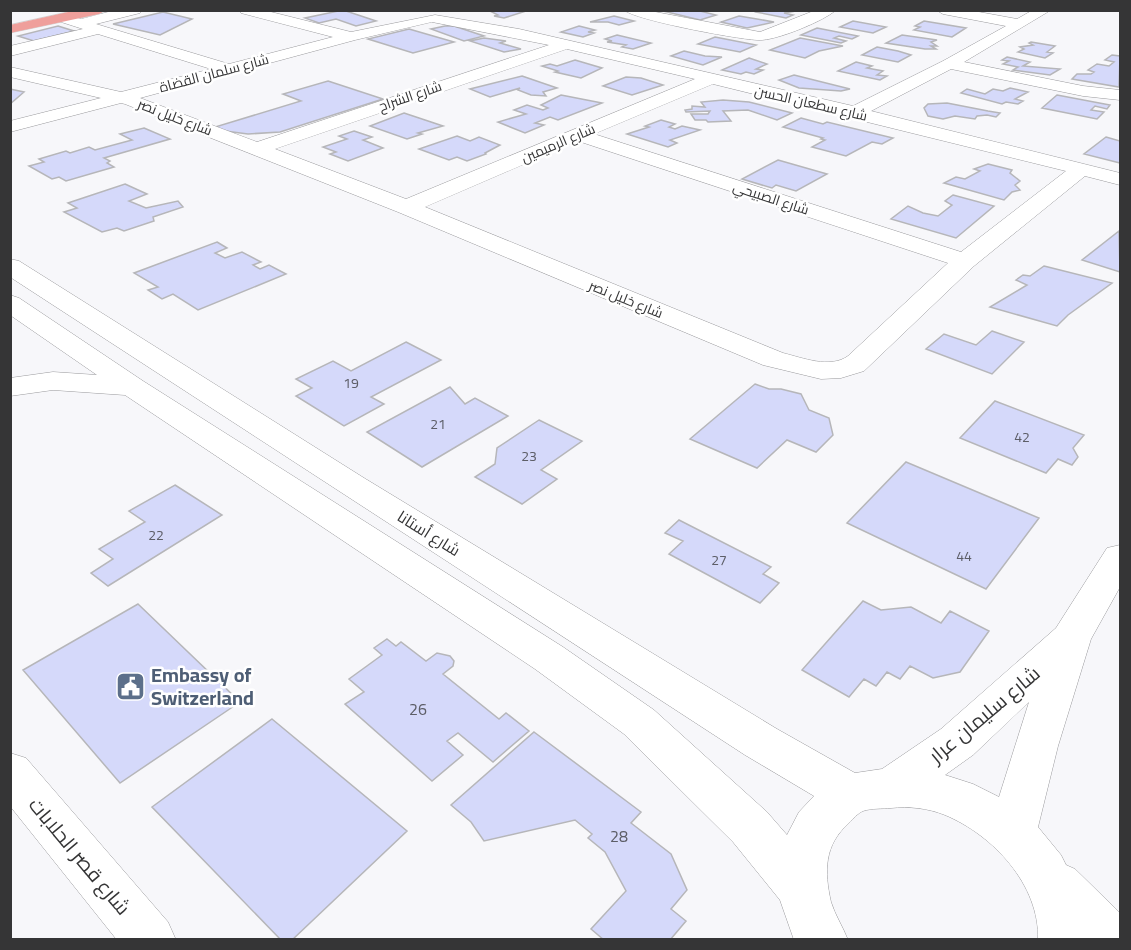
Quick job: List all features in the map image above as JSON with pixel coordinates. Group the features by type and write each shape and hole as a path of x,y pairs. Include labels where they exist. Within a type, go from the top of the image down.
{"main road":[{"path":"10,27 99,10"},
{"path":"10,27 80,17"}],"street":[{"path":"63,18 135,10"},
{"path":"246,10 318,30 353,36"},
{"path":"631,10 640,14 750,35 767,35 829,10"},
{"path":"943,10 1019,24"},
{"path":"855,112 949,64 1044,10"},
{"name":"شارع سلمان القضاة","path":"10,127 382,29 420,15 455,12"},
{"name":"شارع سطعان الحسن","path":"455,12 501,29"},
{"name":"شارع سطعان الحسن","path":"420,15 501,29 566,44 855,112 1120,179"},
{"path":"80,17 99,29 229,69"},
{"path":"10,51 99,29"},
{"path":"682,40 714,29"},
{"path":"88,92 318,30"},
{"name":"شارع الشراح","path":"255,149 566,44"},
{"path":"628,59 660,48"},
{"path":"949,64 1083,92 1120,95"},
{"path":"10,72 47,83 124,98"},
{"name":"شارع الرميمين","path":"406,207 710,79"},
{"path":"47,83 79,110"},
{"name":"شارع خليل نصر","path":"124,98 406,207 773,359 834,370 851,367 866,356 965,261 1080,170"},
{"name":"شارع الصبيحي","path":"577,135 965,261"},
{"name":"شارع أستانا","path":"10,266 352,485 761,742 873,790"},
{"path":"10,303 133,387 549,658 639,722 750,827 811,923"},
{"path":"10,387 53,381 133,387"},
{"name":"شارع سليمان عرار","path":"1013,833 1036,746 1071,638 1120,557"},
{"name":"شارع سليمان عرار","path":"811,923 804,848 822,816 957,742 1071,638"},
{"name":"شارع قصر الحلابات","path":"10,772 150,939"},
{"path":"873,790 935,790 976,807 1013,833 1088,920 1110,939"},
{"path":"1048,875 1065,923 1064,939"}],"building":[{"path":"343,10 376,21 356,26 336,19 319,23 305,18"},
{"path":"659,10 696,10 716,15 700,20"},
{"path":"759,10 802,10 784,13 793,15 786,18 756,12"},
{"path":"490,11 526,11 504,18 494,16 498,15"},
{"path":"163,12 192,19 160,35 113,24"},
{"path":"614,16 634,21 619,25 608,22 590,22"},
{"path":"739,16 774,22 747,28 721,22"},
{"path":"853,21 886,27 873,33 840,27"},
{"path":"924,21 966,28 952,37 914,30 920,27 915,26"},
{"path":"58,26 74,31 34,41 18,36"},
{"path":"454,26 484,36 464,41 431,29"},
{"path":"579,26 595,30 588,32 594,33 583,37 561,32"},
{"path":"817,28 858,36 852,39 839,36 834,38 846,41 841,43 801,35"},
{"path":"409,29 454,42 413,53 368,39"},
{"path":"617,35 651,43 633,49 622,47 626,45 607,42 612,41 605,39"},
{"path":"902,35 937,40 931,42 937,46 931,46 936,49 886,43"},
{"path":"715,37 756,45 740,52 698,44"},
{"path":"484,38 506,41 500,43 521,49 504,52 470,41"},
{"path":"800,38 843,46 819,51 805,58 770,50"},
{"path":"1029,43 1055,46 1047,52 1053,53 1045,58 1018,52 1024,49 1020,47 1033,45"},
{"path":"877,47 911,55 898,62 862,55"},
{"path":"684,51 722,57 703,65 671,56"},
{"path":"1112,55 1120,56 1119,87 1072,79 1077,74 1091,74 1094,72 1088,70 1097,64 1109,66 1114,62 1105,60"},
{"path":"1007,57 1030,62 1023,66 1060,69 1050,75 1013,70 1018,67 1003,64 1009,61 1002,60"},
{"path":"749,58 767,64 756,69 763,70 754,74 722,70"},
{"path":"575,60 602,68 581,78 555,72 558,71 542,66 550,64 557,66"},
{"path":"856,62 872,66 867,68 883,71 877,75 887,76 880,80 838,71"},
{"path":"794,75 850,89 841,91 799,88 779,80"},
{"path":"522,76 557,88 543,92 546,96 531,95 518,90 520,88 490,97 470,89"},
{"path":"626,77 641,78 663,85 632,95 603,86"},
{"path":"328,81 383,99 280,132 248,134 225,131 215,127 301,101 283,94"},
{"path":"1010,88 1028,92 1015,99 1023,101 1018,104 1006,102 1002,104 961,93 967,89 985,94 993,89 1003,91"},
{"path":"10,89 24,92 10,104"},
{"path":"561,95 602,103 558,120 550,117 535,123 544,125 525,133 498,122 526,114 514,110 527,105 543,110 548,108 541,105"},
{"path":"1057,95 1110,105 1107,109 1095,106 1091,110 1104,112 1097,119 1042,108"},
{"path":"723,100 749,102 792,113 777,120 748,110 723,111 731,121 708,122 695,120 691,114 708,114 710,111 686,112 685,110 692,109 692,106 705,107 701,102"},
{"path":"947,103 1000,113 996,117 987,115 977,116 975,119 955,116 943,119 928,116 924,108 928,104"},
{"path":"404,113 443,126 418,133 422,134 407,139 370,126"},
{"path":"801,118 893,138 882,144 872,142 846,156 812,147 825,140 821,139 823,138 783,127"},
{"path":"661,120 675,124 669,127 675,129 682,126 700,130 670,140 677,143 668,147 627,134 649,127 645,126"},
{"path":"144,128 170,139 104,158 114,167 66,181 59,177 52,179 29,166 44,162 39,159 66,151 70,153 89,147 95,150 132,140 120,134"},
{"path":"354,131 372,137 363,140 383,148 348,161 330,154 336,152 323,147 347,139 339,136"},
{"path":"457,136 470,141 479,137 500,145 486,154 467,161 457,157 449,160 419,149"},
{"path":"1106,137 1120,141 1120,163 1084,154"},
{"path":"778,160 827,174 796,191 776,185 772,188 742,179"},
{"path":"988,164 1012,170 1010,173 1020,181 1015,185 1020,190 1012,192 1004,200 944,183 956,177 965,179 980,171 974,169"},
{"path":"125,184 147,194 129,201 146,208 178,201 183,207 153,217 154,221 124,231 117,228 102,232 64,212 77,208 68,203"},
{"path":"953,195 994,206 956,238 891,219 908,206 923,213 938,216 952,205 945,201"},
{"path":"1119,231 1120,272 1082,260"},
{"path":"217,242 227,248 215,253 225,258 242,252 261,262 253,265 260,269 269,265 286,274 198,310 173,294 162,299 148,290 158,287 134,273"},
{"path":"1044,266 1112,283 1068,315 1057,326 990,307 1027,285 1016,280 1023,275 1030,276"},
{"path":"992,331 1024,342 992,374 926,349 944,334 976,345"},
{"path":"406,342 441,360 371,397 384,404 344,426 296,396 312,388 296,379 333,361 351,371"},
{"path":"755,384 769,389 781,389 801,394 809,410 829,418 833,435 816,452 787,440 757,468 690,439"},
{"path":"450,387 465,404 475,398 508,416 422,467 367,432"},
{"path":"995,401 1084,435 1073,448 1078,457 1072,465 1058,459 1046,473 960,438"},
{"path":"539,420 582,441 541,470 557,479 522,504 475,477 495,464 497,448"},
{"path":"906,462 1039,518 986,589 847,523"},
{"path":"175,485 222,515 108,586 91,573 113,559 99,549 145,522 129,511"},
{"path":"679,520 771,567 763,574 779,583 760,603 669,554 683,541 665,533"},
{"path":"863,601 881,610 911,607 941,623 950,611 989,631 960,672 933,678 910,666 900,679 887,672 876,686 864,679 849,697 802,670"},
{"name":"Embassy of Switzerland","path":"138,604 240,702 120,783 23,670"},
{"path":"387,639 396,646 401,642 426,661 437,653 450,656 454,661 453,666 443,674 499,719 506,713 529,731 493,762 458,733 447,741 463,755 432,781 345,704 364,692 349,679 382,655 374,648"},
{"path":"272,719 407,831 292,940 281,940 152,807"},
{"path":"534,732 641,812 631,823 671,854 687,890 671,909 686,921 670,940 604,940 591,929 626,891 605,852 588,838 592,834 575,820 484,841 471,822 451,805"}],"place":[{"name":"Embassy of Switzerland","path":"130,686"}]}
